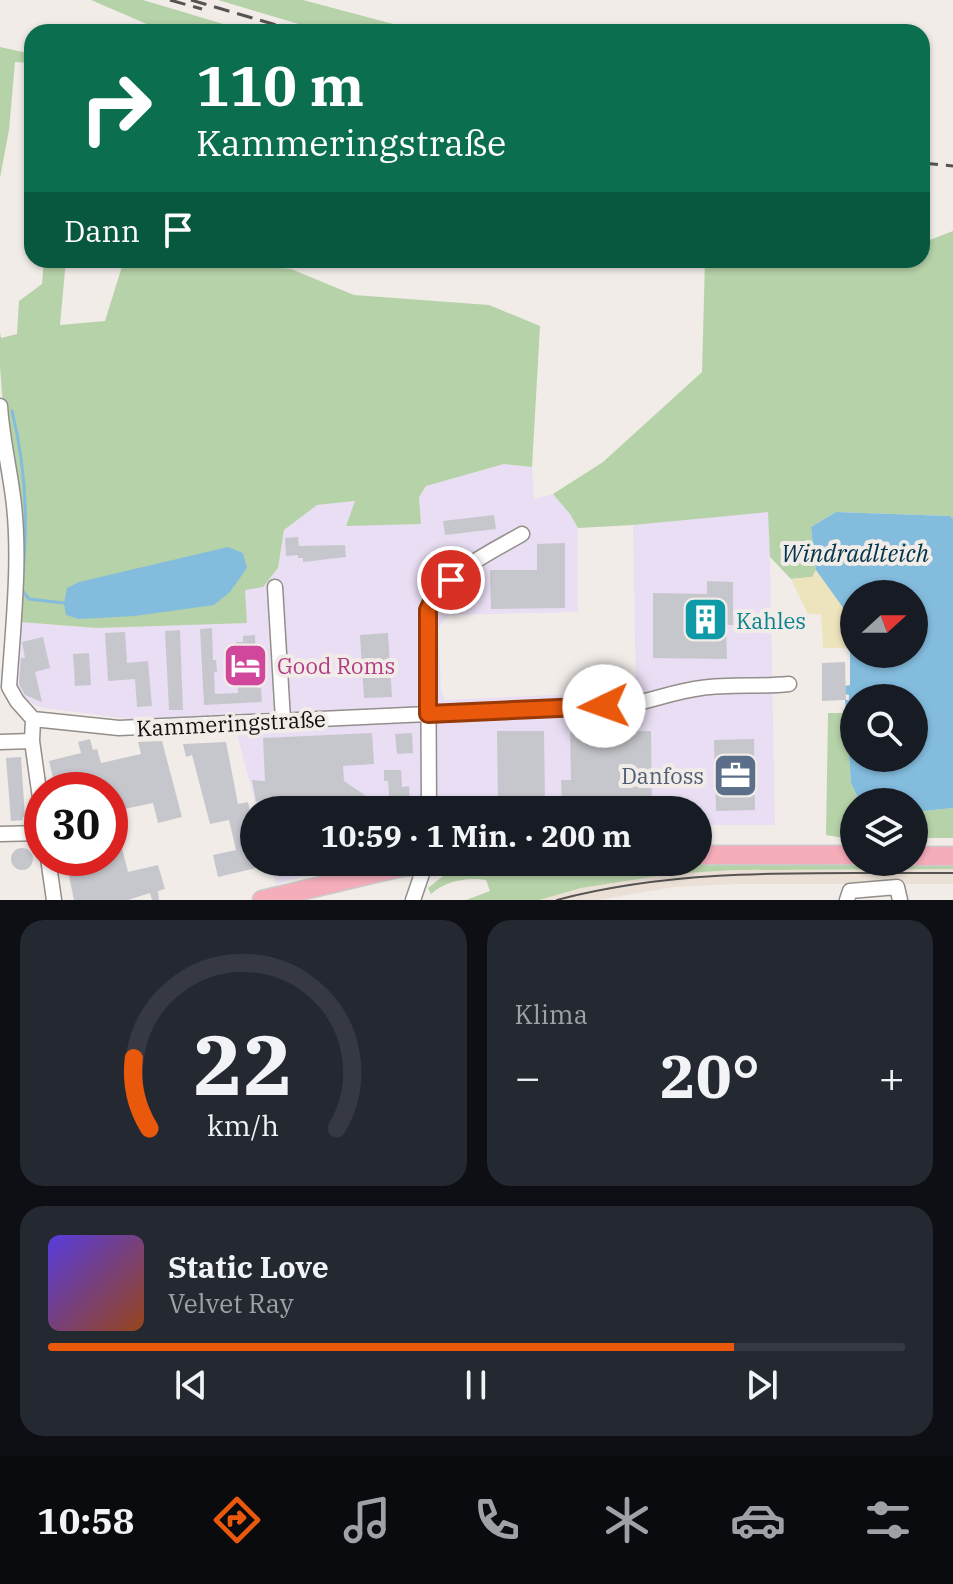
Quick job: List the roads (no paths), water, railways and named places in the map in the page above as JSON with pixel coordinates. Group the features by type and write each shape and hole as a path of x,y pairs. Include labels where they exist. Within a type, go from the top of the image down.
{"main road":[{"path":"712,855 840,855"},
{"path":"928,856 953,856"},
{"path":"262,900 368,876"}],"street":[{"path":"0,406 3,470 13,498 15,587 9,687 33,719 36,772"},
{"path":"429,796 428,610 436,593 466,567 522,534"},
{"path":"275,587 283,720"},
{"name":"Kammeringstraße","path":"33,719 119,728 627,705 704,687 789,684"},
{"path":"0,742 32,741"},
{"path":"0,834 24,833"},
{"path":"51,876 54,900"},
{"path":"413,900 424,876"},
{"path":"847,900 850,891 897,887 900,900"}],"water":[{"name":"Windradlteich","path":"836,512 950,516 953,519 953,808 928,811 928,788 853,788 851,783 850,772 928,772 928,684 850,684 850,668 928,668 928,580 840,580 840,603 816,570 811,527"},
{"path":"228,547 243,553 247,568 230,592 214,605 135,616 79,619 66,615 64,603 67,588 79,582"}],"waterway":[{"path":"12,411 24,492 23,574"},
{"path":"22,590 29,599 64,603"}],"tram line":[{"path":"557,900 605,889 704,877 803,873 953,873"}],"railway":[{"path":"170,0 202,9"},
{"path":"191,0 273,24"},
{"path":"930,164 953,166"}],"place":[{"name":"Kahles","path":"705,620"},
{"name":"Good Roms","path":"246,665"},
{"name":"Danfoss","path":"735,775"}]}
